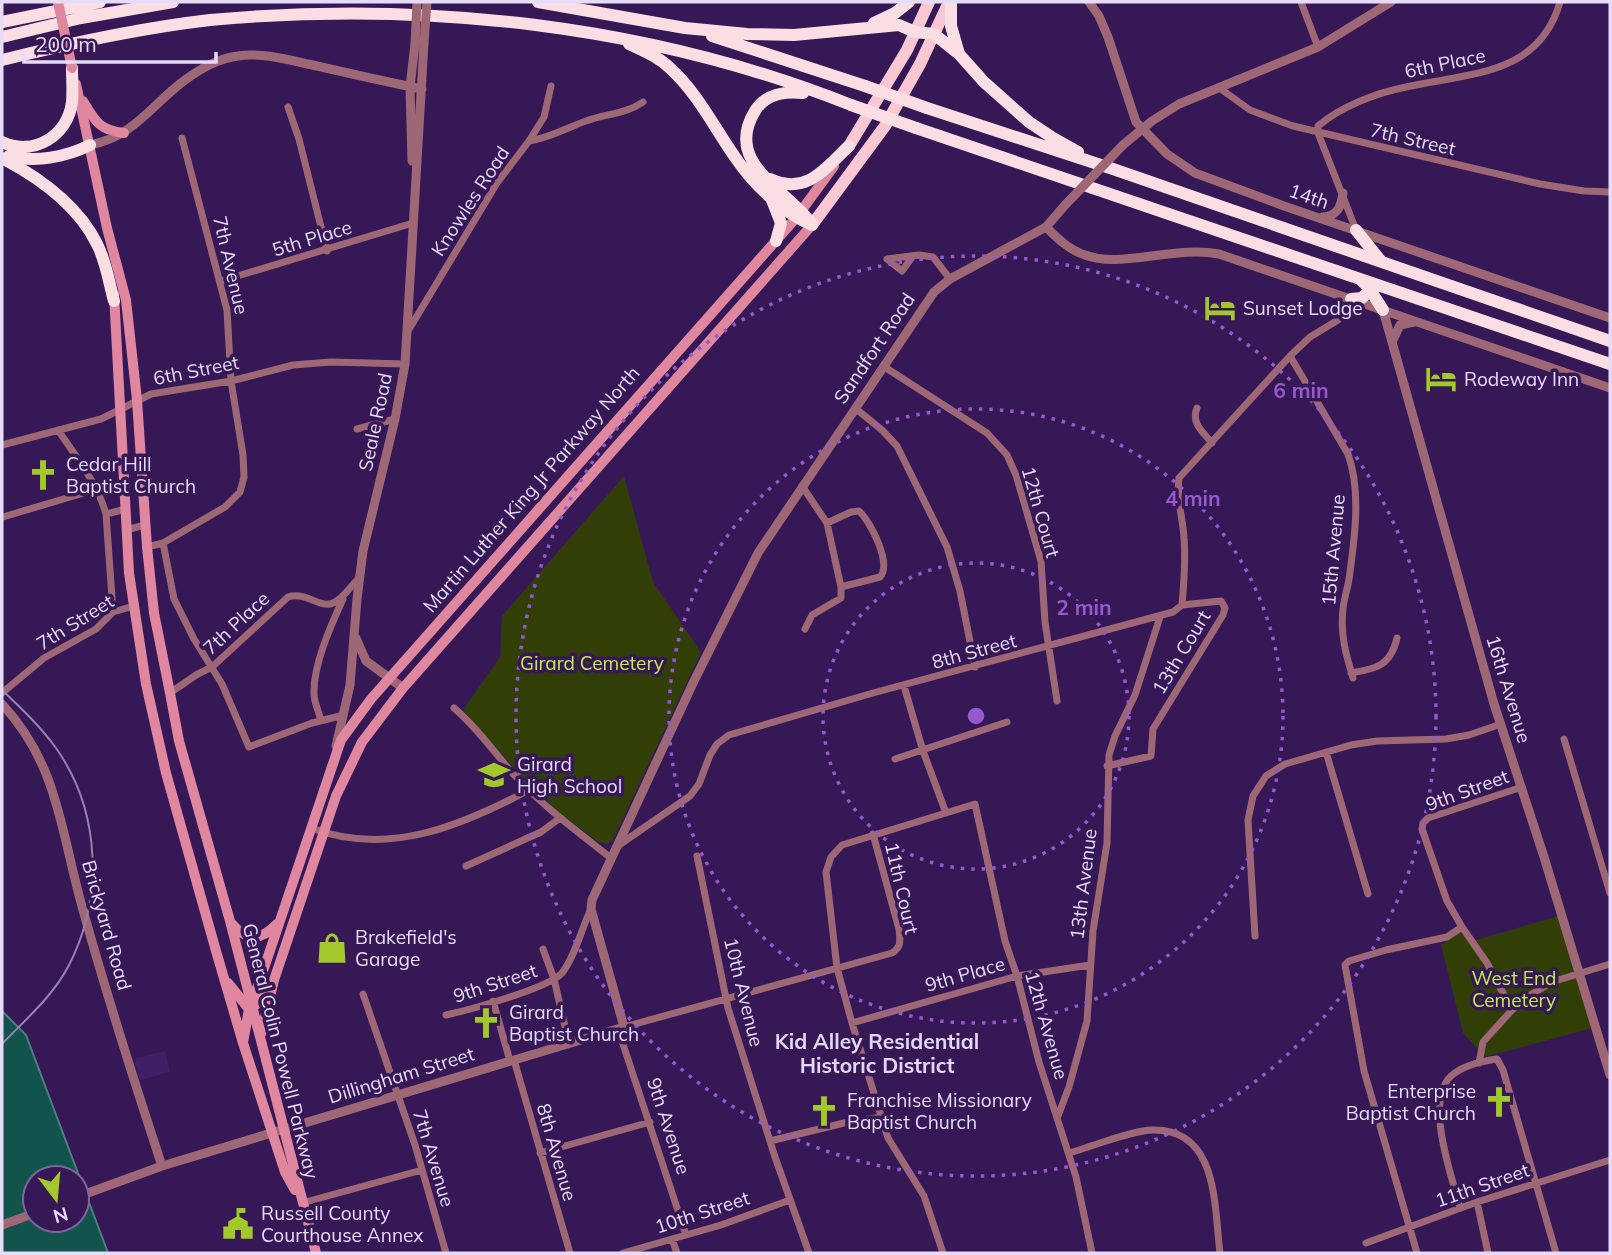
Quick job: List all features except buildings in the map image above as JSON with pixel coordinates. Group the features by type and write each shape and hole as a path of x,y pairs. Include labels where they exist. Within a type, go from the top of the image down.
{"highway":[{"path":"2,22 100,2"},
{"path":"2,37 81,18 173,2"},
{"path":"538,2 685,28 779,36 899,25 915,32 934,34 1041,131 1113,169"},
{"path":"866,27 889,17 909,2"},
{"name":"Martin Luther King Jr Parkway North","path":"849,146 884,91 929,2"},
{"path":"950,2 951,26 959,54"},
{"name":"Martin Luther King Jr Parkway North","path":"812,225 885,126 950,2"},
{"path":"2,60 94,38 186,23 331,12 484,18 610,36 697,55 825,95 1363,282 1401,292 1610,364"},
{"path":"685,28 1113,169 1610,341"},
{"path":"610,36 652,55 671,68 696,96 737,160 768,194 799,214"},
{"path":"2,65 32,52"},
{"path":"33,148 52,138 67,120 72,104 72,68"},
{"path":"812,225 763,176 750,158 746,143 750,120 758,106 774,95 792,91 825,95"},
{"path":"2,142 19,149 89,145"},
{"path":"2,156 38,159 78,151 89,145"},
{"path":"763,176 786,185 808,182 849,146"},
{"path":"2,156 51,189 78,215 98,245 114,301"},
{"path":"768,194 780,219 781,227 776,241"},
{"path":"1338,246 1352,243 1356,230"},
{"path":"1356,230 1382,261"},
{"path":"1349,298 1364,296 1368,292 1363,282"},
{"path":"1363,282 1383,310"},
{"path":"1383,310 1387,295 1401,292"}],"main road":[{"name":"General Colin Powell Parkway","path":"58,2 107,228 127,300 154,613 170,693 185,763 285,1129 300,1199"},
{"path":"78,91 100,126 109,131 124,133"},
{"name":"Martin Luther King Jr Parkway North","path":"243,1043 251,1007 341,740 390,678 776,241 849,146"},
{"name":"Martin Luther King Jr Parkway North","path":"260,1038 274,980 336,796 354,755 379,717 812,225"},
{"name":"General Colin Powell Parkway","path":"107,228 114,301 126,530 146,684 163,762 243,1043 271,1133 285,1171 300,1199"},
{"path":"230,921 239,932 250,938 259,937 271,930 281,917 295,917"},
{"path":"225,980 251,1007 264,998 274,980"},
{"path":"300,1199 316,1253"}],"street":[{"name":"Seale Road","path":"332,765 350,685 359,578 396,419 405,364 422,89 417,2"},
{"name":"Seale Road","path":"412,223 411,87 413,64 427,2"},
{"name":"14th","path":"1089,2 1105,29 1136,122 1167,154 1195,173 1610,318"},
{"path":"1301,2 1318,47"},
{"name":"Sandfort Road","path":"591,909 597,886 744,579 776,524 934,292 950,279 1046,227 1123,145 1165,112 1218,87 1318,47 1391,2"},
{"name":"6th Place","path":"1318,133 1318,126 1331,115 1368,98 1404,87 1478,73 1507,65 1520,58 1545,36 1560,2"},
{"path":"89,145 124,133 185,80 217,62 238,55 253,54 290,60 422,89"},
{"path":"386,81 401,77 413,64"},
{"name":"Knowles Road","path":"408,331 497,183 529,141 547,110 551,86"},
{"name":"7th Street","path":"1218,87 1241,104 1264,116 1318,133 1540,184 1610,192"},
{"path":"529,141 546,138 587,121 624,112 643,102"},
{"path":"288,107 299,139 327,251"},
{"path":"1318,133 1356,230"},
{"name":"7th Avenue","path":"163,543 225,508 236,498 243,484 243,455 231,381 227,310 182,138"},
{"path":"1317,217 1336,213 1343,193"},
{"name":"5th Place","path":"221,281 412,223"},
{"path":"1046,227 1065,244 1092,258 1113,260 1205,251 1610,388"},
{"path":"913,256 933,257 950,279"},
{"path":"1182,605 1185,559 1177,492 1179,478 1290,356 1310,337 1338,320 1349,298"},
{"name":"16th Avenue","path":"1383,310 1501,724 1610,1075"},
{"path":"1392,341 1400,326 1406,322 1418,322"},
{"name":"15th Avenue","path":"1290,356 1336,433 1353,469 1353,544 1343,610 1343,646 1352,676 1384,663 1393,652 1397,638"},
{"name":"6th Street","path":"2,445 101,419 150,394 316,363 405,364"},
{"name":"12th Court","path":"883,366 988,433 1007,455 1016,475 1041,561 1045,622 1057,701"},
{"path":"855,408 897,446 947,547 960,591 975,667"},
{"path":"1197,408 1194,416 1196,424 1212,443"},
{"path":"357,429 396,419"},
{"path":"58,430 97,489 106,514 113,612"},
{"path":"802,486 827,523 841,587 841,598 812,615 805,629"},
{"path":"3,517 97,489"},
{"path":"106,514 126,509"},
{"path":"827,523 859,511 870,526 885,566 880,577 841,587"},
{"path":"126,530 145,525"},
{"path":"147,547 163,543 174,599 212,667 249,747 321,720 344,715"},
{"path":"321,720 314,694 318,667 331,623 346,592 359,578"},
{"name":"7th Place","path":"170,693 212,667 288,597 307,597 326,605 337,601 346,592"},
{"name":"13th Court","path":"1107,766 1151,756 1153,729 1225,607 1221,601 1182,605"},
{"name":"8th Street","path":"616,847 690,796 706,770 710,755 717,744 729,736 1049,646 1160,618 1182,605"},
{"name":"7th Street","path":"2,693 53,652 96,629 113,612 134,606"},
{"name":"13th Avenue","path":"1058,1117 1084,1036 1093,931 1107,843 1107,766 1115,736 1135,695 1160,618"},
{"name":"Seale Road","path":"354,626 356,641 366,660 402,688"},
{"path":"904,686 923,751 946,813 842,845 831,857 826,872 837,968 852,1023 888,1138 924,1196 943,1253"},
{"name":"Brickyard Road","path":"2,704 25,733 47,772 83,912 162,1166"},
{"path":"453,708 473,726 529,790 611,858"},
{"path":"895,759 1007,722"},
{"path":"1255,936 1248,820 1253,796 1266,776 1284,764 1326,752 1377,741 1446,739 1469,735 1501,724"},
{"path":"1564,739 1610,893"},
{"path":"1326,752 1368,894"},
{"name":"9th Street","path":"1462,928 1447,901 1422,829 1423,823 1428,818 1522,787"},
{"path":"311,828 324,833 369,840 414,837 471,818 529,790"},
{"name":"12th Avenue","path":"946,813 975,804 1005,941 1039,1062 1069,1153 1092,1253"},
{"path":"466,866 541,832 560,818"},
{"name":"11th Court","path":"873,834 899,929 898,949"},
{"name":"10th Avenue","path":"697,856 727,999 789,1200 809,1253"},
{"path":"554,979 566,966 591,909"},
{"name":"9th Avenue","path":"591,909 621,1028 686,1236"},
{"path":"1418,1253 1364,1071 1345,965 1349,961 1386,950 1447,937 1462,928 1487,963 1512,1010"},
{"path":"543,949 554,979 569,1044"},
{"name":"Dillingham Street","path":"91,1192 162,1166 398,1094 621,1028 892,953 898,949"},
{"path":"1479,1063 1483,1042 1512,1010 1552,982 1610,964"},
{"name":"9th Place","path":"852,1023 1017,976 1090,965"},
{"name":"9th Street","path":"446,1015 554,979"},
{"name":"7th Avenue","path":"363,994 398,1094 446,1253"},
{"name":"8th Avenue","path":"494,1000 570,1253"},
{"path":"1460,1208 1440,1127 1442,1097 1450,1078 1479,1063 1497,1059 1501,1063 1556,1253"},
{"path":"771,1141 844,1122 882,1117"},
{"path":"540,1153 650,1122"},
{"path":"1069,1153 1152,1130 1181,1136 1193,1144 1209,1169 1220,1253"},
{"name":"11th Street","path":"1366,1243 1477,1202 1610,1160"},
{"path":"300,1199 422,1170"},
{"name":"10th Street","path":"623,1253 721,1225 789,1200"},
{"path":"1477,1202 1488,1253"},
{"path":"2,1225 21,1218"},
{"path":"672,1239 677,1253"}],"shaded area":[{"path":"2,1011 26,1035 75,1164 21,1164 21,1234 91,1234 91,1208 108,1253 2,1253"},
{"path":"165,1051 170,1072 140,1080 134,1059"}],"green space":[{"name":"Girard Cemetery","path":"624,476 653,582 701,652 612,842 607,844 598,842 561,814 521,776 463,710 500,657 502,616"},
{"name":"West End Cemetery","path":"1559,916 1593,1028 1485,1057 1463,1033 1441,945 1461,932 1469,942"}],"railway":[{"path":"2,690 43,732 71,773 89,827 92,856 88,913 68,967 46,998 2,1044"}],"place":[{"name":"Sunset Lodge","path":"1220,308"},
{"name":"Rodeway Inn","path":"1441,379"},
{"name":"Cedar Hill Baptist Church","path":"43,475"},
{"name":"Girard High School","path":"494,775"},
{"name":"Brakefield's Garage","path":"332,948"},
{"name":"Girard Baptist Church","path":"486,1023"},
{"name":"Enterprise Baptist Church","path":"1499,1102"},
{"name":"Franchise Missionary Baptist Church","path":"824,1111"},
{"name":"Russell County Courthouse Annex","path":"238,1224"}],"district":[{"name":"Kid Alley Residential Historic District","path":"877,1054"}]}
